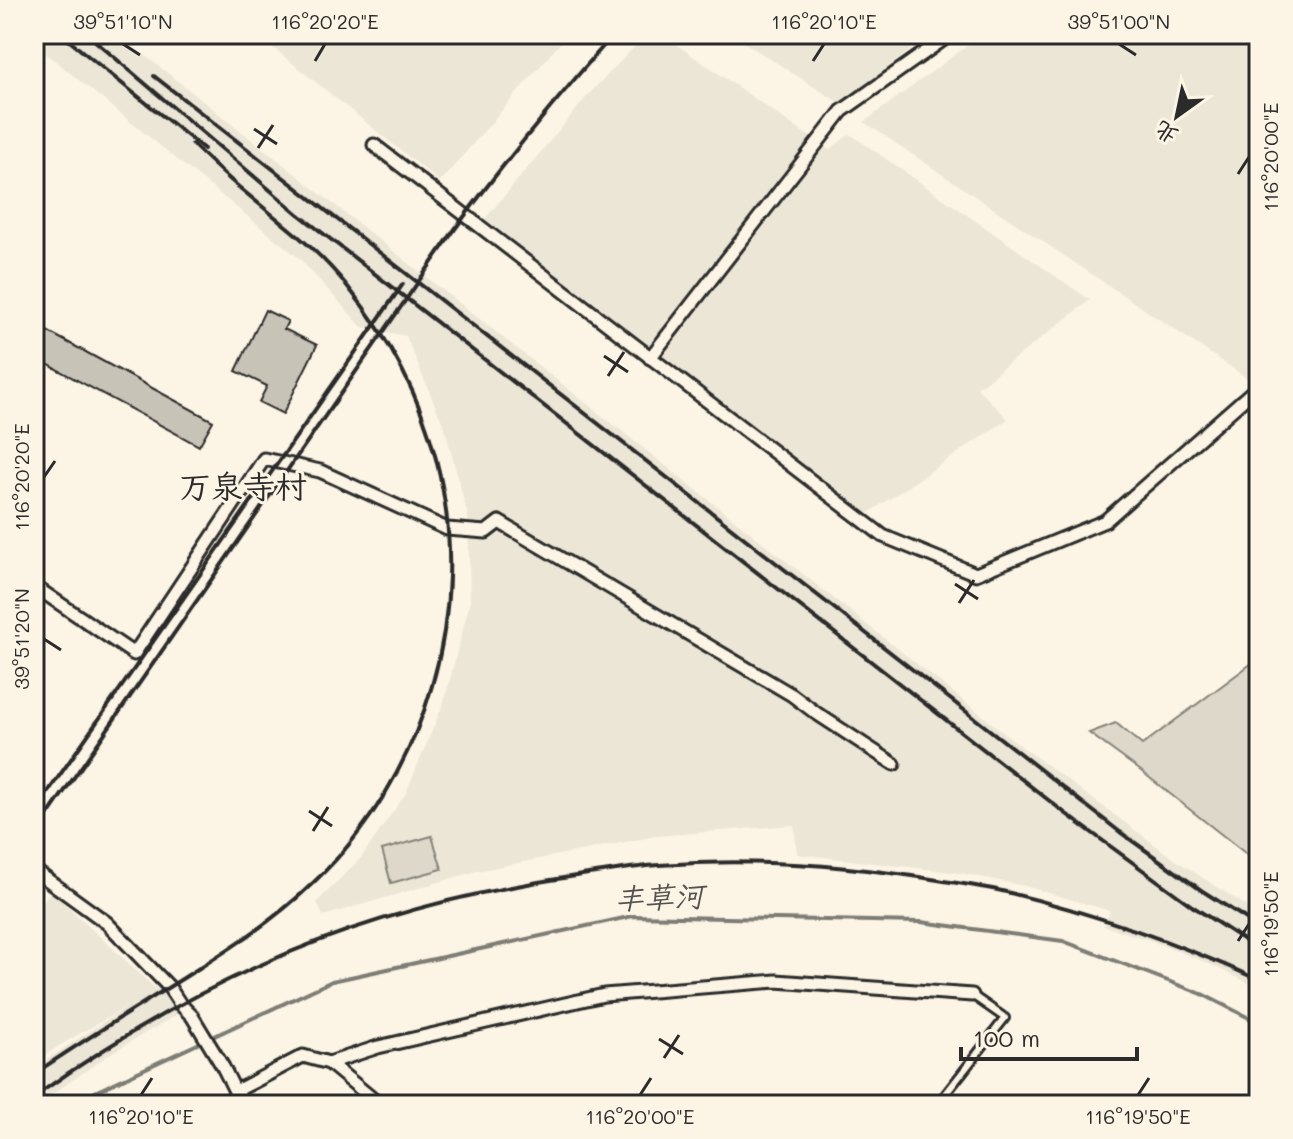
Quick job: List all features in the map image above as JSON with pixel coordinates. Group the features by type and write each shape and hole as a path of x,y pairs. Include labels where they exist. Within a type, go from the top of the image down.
{"street":[{"path":"650,358 842,111 951,34"},
{"path":"374,145 883,536 976,574 1105,521 1259,386"},
{"path":"34,586 134,654 264,459 320,471 447,529 486,532 499,522 792,695 894,764"},
{"path":"34,870 107,923 169,987 192,1016 242,1105"},
{"path":"329,1063 378,1047 604,995 776,981 972,995"},
{"path":"236,1091 303,1056 329,1063 380,1105"}],"lane":[{"path":"937,1105 1005,1018 972,995"}],"shaded area":[{"path":"48,34 118,34 1021,746 1177,861 1259,914 1259,988 1152,941 1104,926 1110,911 1025,886 960,873 797,854 794,825 656,836 477,871 323,916 317,902 361,858 406,793 444,702 470,602 468,516 445,429 406,336 362,327 299,258 39,48"},
{"path":"256,34 568,34 440,182"},
{"path":"647,34 661,34 829,150 850,134 1090,300 977,388 1008,419 864,516 485,219 590,93"},
{"path":"731,34 931,34 841,104"},
{"path":"983,34 1259,34 1259,386 864,122"},
{"path":"1259,658 1259,864 1089,733 1116,723 1142,745"},
{"path":"432,836 442,869 391,883 382,850"},
{"path":"51,891 156,989 159,987 178,1014 111,1053 34,1105 34,1068 129,1005 34,1064 34,914"}],"building":[{"path":"265,310 288,321 284,329 317,345 283,414 259,402 267,386 236,371"},
{"path":"34,324 213,421 199,446 34,357"}],"waterway":[{"name":"丰草河","path":"79,1105 95,1092 332,981 633,916 921,922 1063,941 1202,994 1259,1023"}],"railway":[{"path":"61,34 141,99"},
{"path":"87,34 297,213 1065,813 1192,906 1259,950"},
{"path":"34,835 455,229 532,130 614,34"},
{"path":"154,76 1120,832 1259,927"},
{"path":"135,94 204,149"},
{"path":"34,1074 248,936 314,882 353,840 386,792 412,741 432,687 444,631 449,573 447,516 429,436 401,368 363,306 324,260 192,144"},
{"path":"34,812 403,284"},
{"path":"34,1097 171,1010 258,966 335,935 414,910 494,890 649,866 730,862 802,864 909,875 988,888 1068,908 1132,929 1259,980"}],"district":[{"name":"万泉寺村","path":"243,487"}]}
